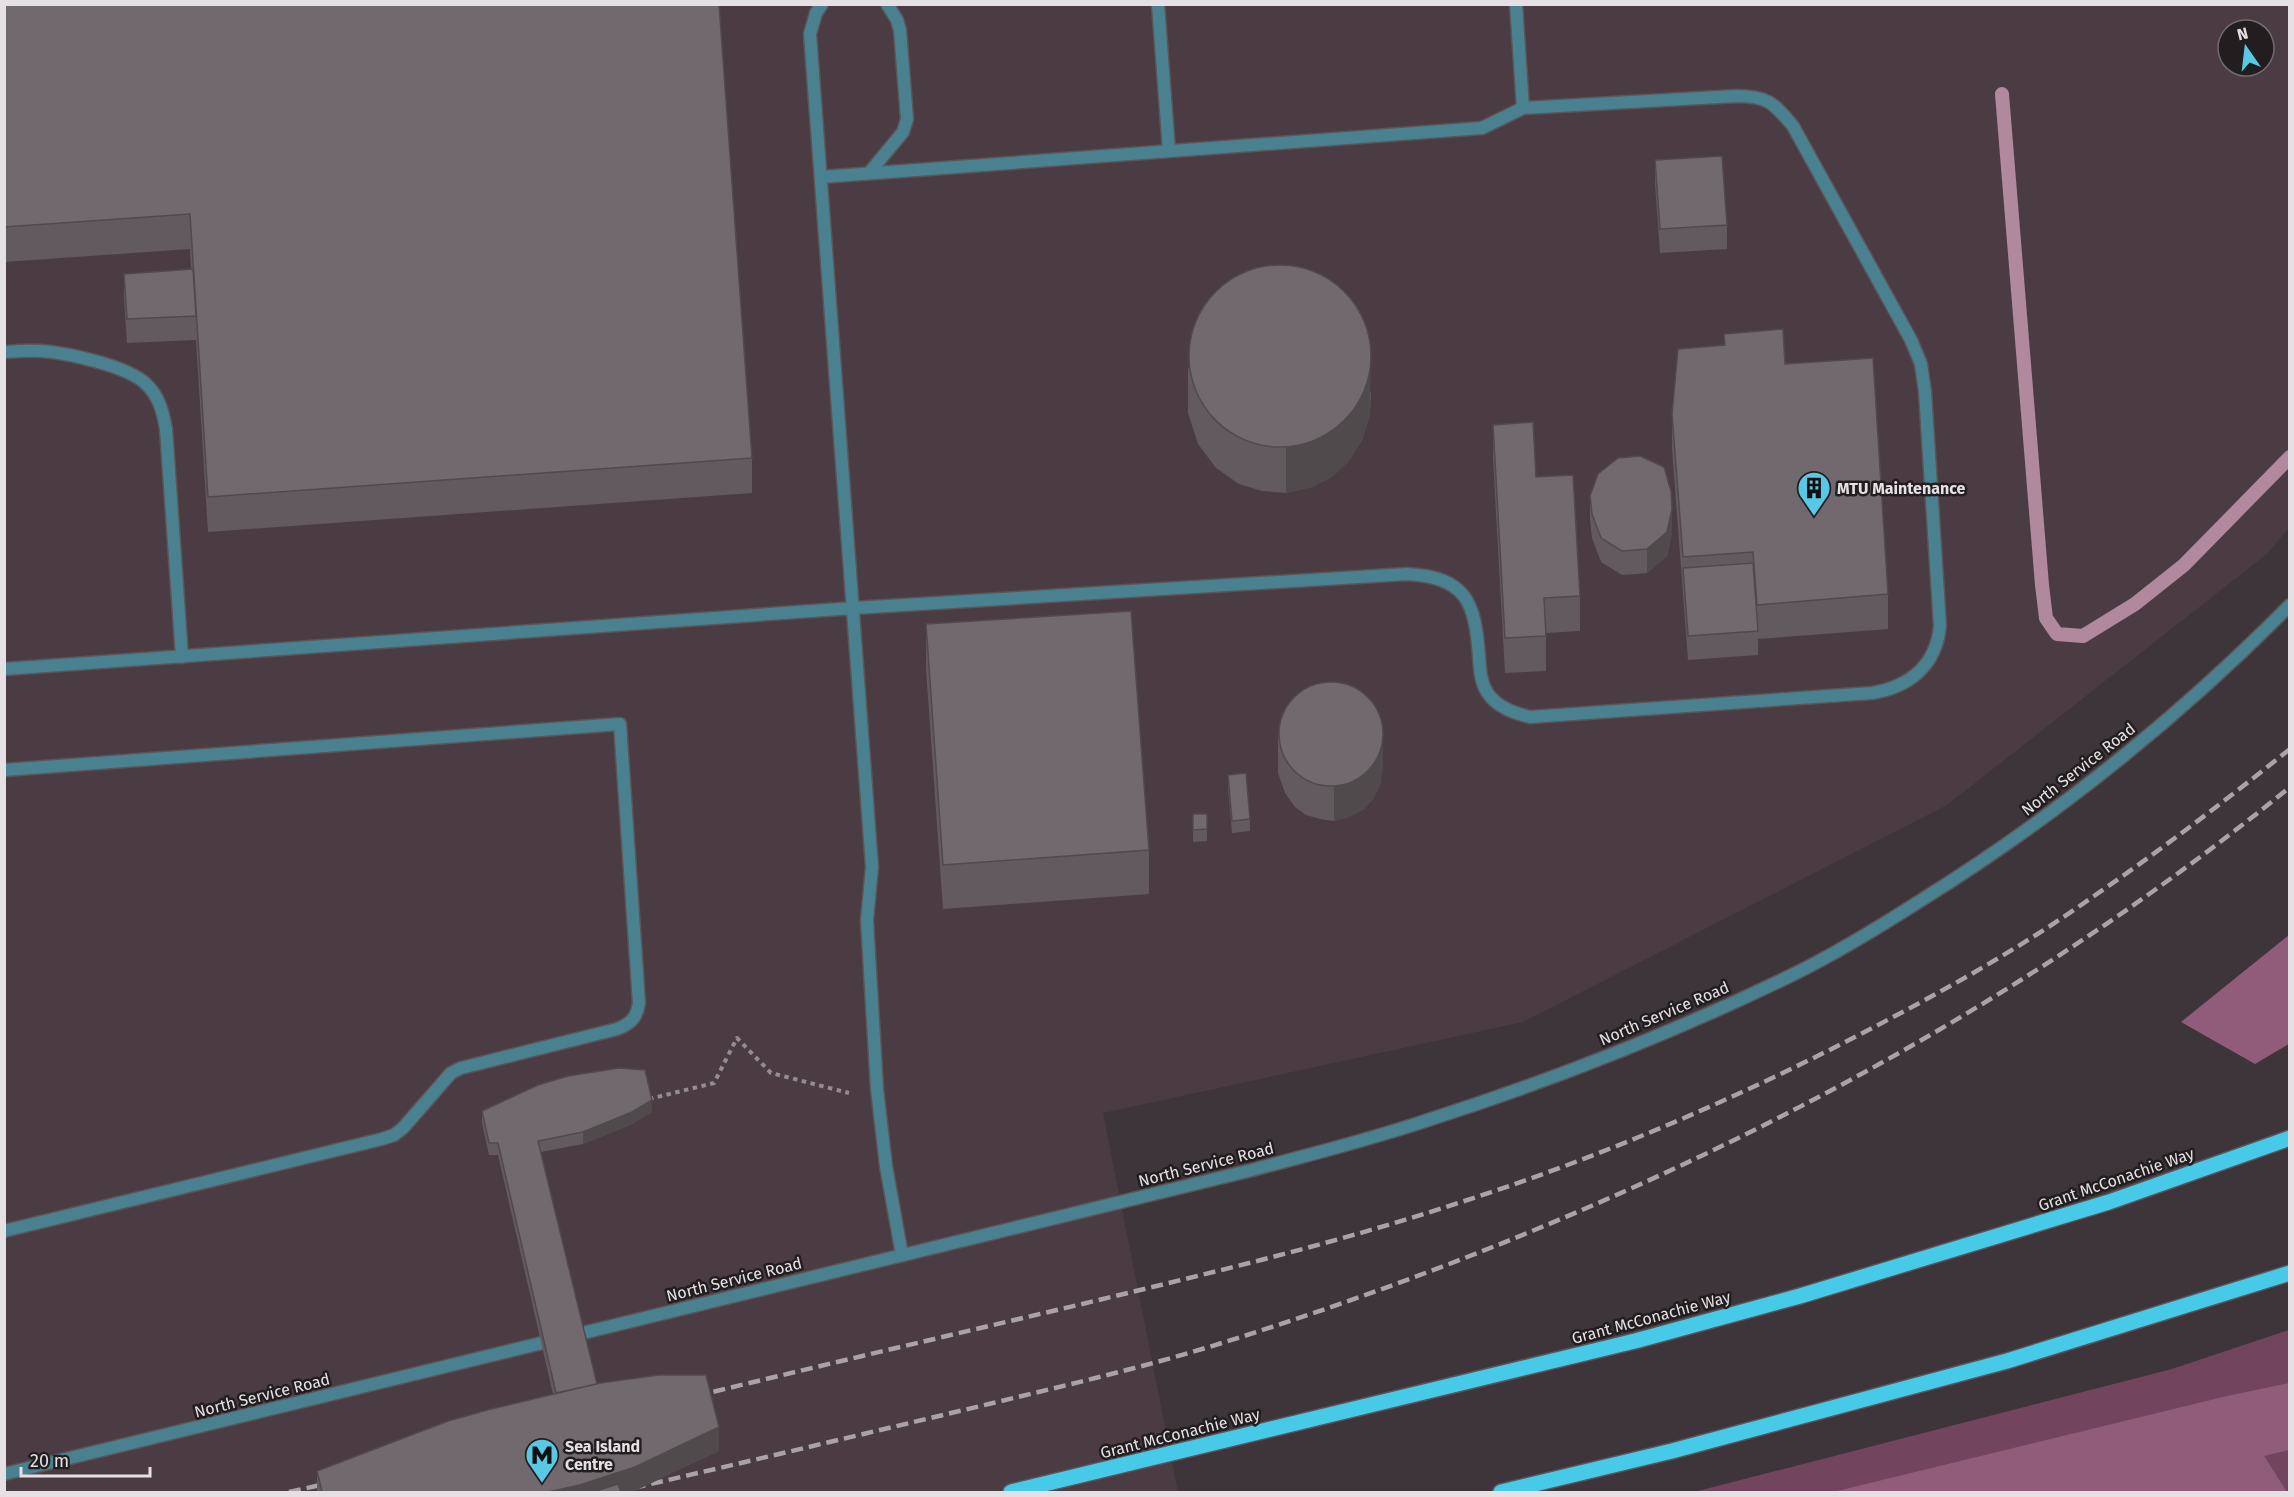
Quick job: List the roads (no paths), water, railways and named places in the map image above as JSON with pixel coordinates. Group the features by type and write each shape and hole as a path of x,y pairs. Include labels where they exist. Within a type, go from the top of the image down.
{"main road":[{"name":"Grant McConachie Way","path":"1011,1492 1034,1490 1635,1341 1800,1296 1951,1252 2109,1202 2289,1138"},
{"path":"1501,1492 1683,1448 2007,1361 2289,1273"}],"street":[{"path":"822,4 816,13 810,34 872,867 867,920 876,1089 886,1166 902,1255"},
{"path":"869,174 903,132 907,119 900,30 887,4"},
{"path":"1158,4 1168,151"},
{"path":"1516,4 1523,108"},
{"path":"4,669 854,608 1416,574 1437,578 1465,597 1475,620 1480,675 1487,693 1514,713 1530,717 1872,693 1895,688 1912,678 1932,656 1940,626 1925,392 1921,364 1911,340 1793,126 1769,100 1755,96 1523,108 1482,128 821,177"},
{"path":"4,352 44,351 125,369 139,378 157,396 166,429 182,657"},
{"name":"North Service Road","path":"4,1474 1248,1172 1425,1122 1549,1079 1672,1030 1795,974 1940,889 2111,767 2186,705 2289,606"},
{"path":"4,770 620,724 639,1003 634,1019 617,1029 461,1068 451,1073 403,1128 394,1135 4,1231"}],"waterway":[{"path":"2002,94 2042,585 2046,618 2057,634 2083,636 2135,604 2184,565 2290,457"}],"railway":[{"path":"696,1396 1174,1282 1317,1245 1411,1218 1512,1185 1671,1124 1826,1052 1987,965 2041,932 2119,879 2290,749"},
{"path":"616,1492 1168,1359 1368,1294 1510,1240 1648,1181 1784,1115 1916,1043 2045,965 2170,879 2290,787"},
{"path":"289,1492 334,1482"}],"place":[{"name":"MTU Maintenance","path":"1814,517"},
{"name":"Sea Island Centre","path":"542,1484"}]}
